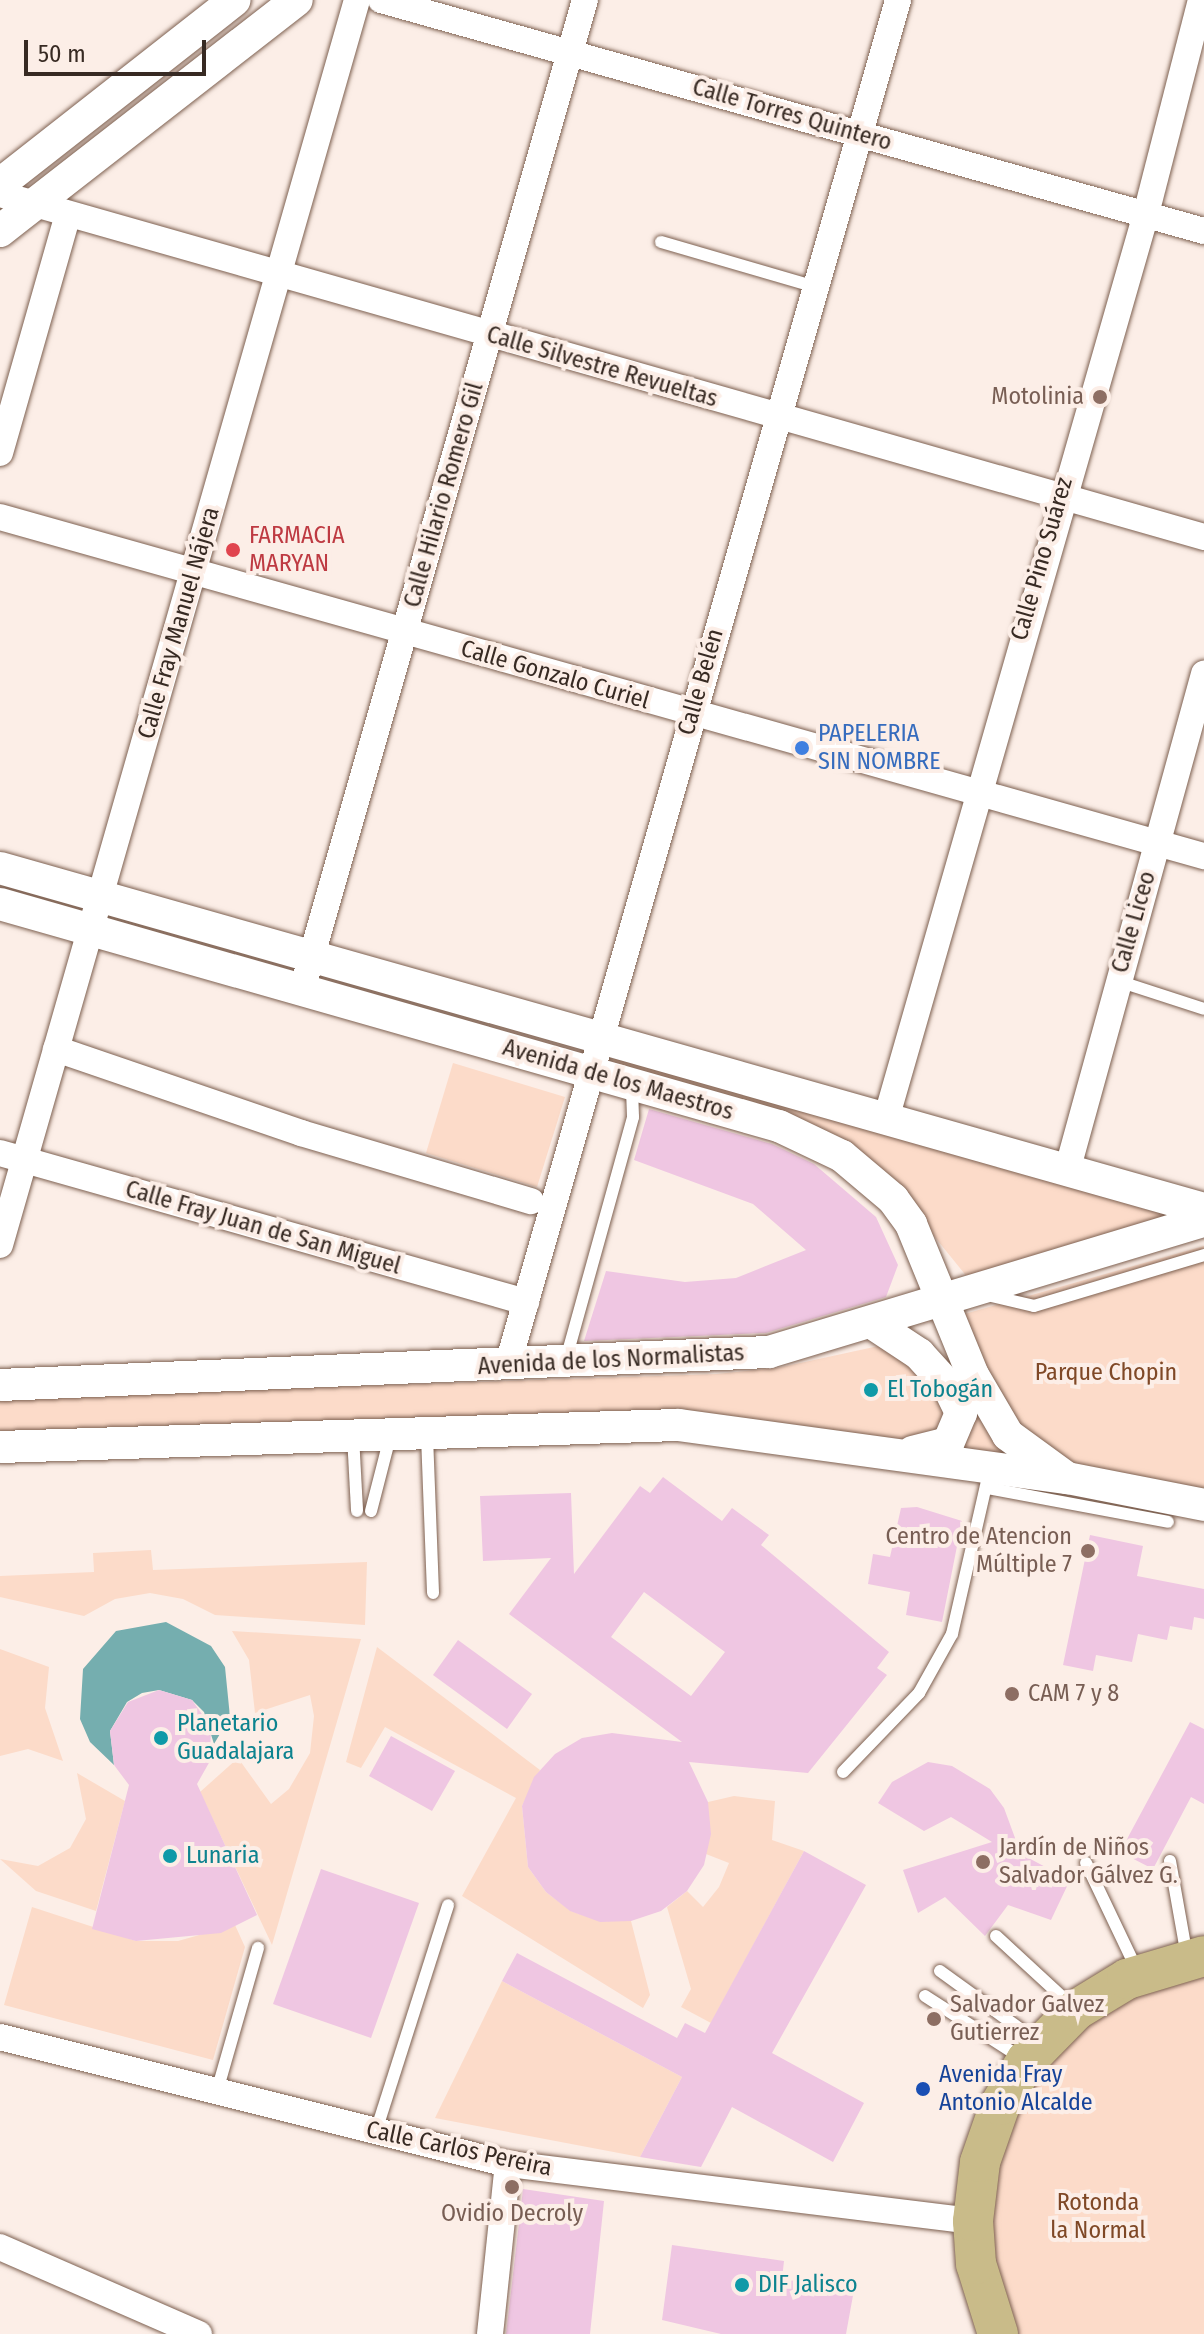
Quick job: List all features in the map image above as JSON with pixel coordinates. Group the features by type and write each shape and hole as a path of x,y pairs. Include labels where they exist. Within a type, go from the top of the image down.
{"main road":[{"path":"998,2334 976,2264 973,2221 980,2162 1000,2105 1033,2052 1076,2010 1139,1974 1196,1957"}],"street":[{"path":"0,184 235,0"},
{"path":"0,231 297,0"},
{"name":"Calle Fray Manuel Nájera","path":"0,1245 12,1156 56,1049 357,0"},
{"name":"Calle Torres Quintero","path":"381,0 1204,231"},
{"name":"Calle Hilario Romero Gil","path":"302,990 585,0"},
{"name":"Calle Belén","path":"508,1364 812,286 861,134 898,0"},
{"name":"Calle Pino Suárez","path":"886,1119 1060,496 1146,214 1201,0"},
{"name":"Calle Silvestre Revueltas","path":"0,194 1204,537"},
{"path":"0,453 68,214"},
{"name":"Calle Gonzalo Curiel","path":"0,517 1204,856"},
{"name":"Calle Liceo","path":"1067,1171 1204,674"},
{"name":"Avenida de los Maestros","path":"0,868 1204,1209"},
{"name":"Avenida de los Maestros","path":"0,904 779,1126 842,1156 893,1199 911,1224 942,1305 1008,1435 1067,1478"},
{"path":"56,1049 301,1133 531,1201"},
{"name":"Calle Fray Juan de San Miguel","path":"12,1156 526,1302"},
{"name":"Avenida de los Normalistas","path":"0,1385 769,1352 942,1305 1204,1221"},
{"path":"875,1325 919,1354 961,1413 948,1443 901,1454"},
{"path":"0,1447 679,1425 901,1454 988,1478 1067,1478 1204,1505"},
{"name":"Calle Carlos Pereira","path":"2,2041 508,2164 973,2221"},
{"path":"490,2334 508,2164"},
{"path":"0,2247 199,2334"}],"lane":[{"path":"661,242 812,286"},
{"path":"1118,981 1204,1009"},
{"path":"565,1362 633,1117 632,1085"},
{"path":"980,1293 1034,1306 1204,1255"},
{"path":"427,1433 433,1593"},
{"path":"353,1436 364,1511 390,1435"},
{"path":"843,1772 919,1693 952,1634 988,1478 1168,1522"},
{"path":"1170,1861 1196,1957"},
{"path":"1086,1863 1139,1974"},
{"path":"376,2131 448,1905"},
{"path":"996,1936 1076,2010"},
{"path":"217,2091 258,1948"},
{"path":"940,1971 1033,2052"},
{"path":"925,1996 1033,2052"}],"green space":[{"path":"616,1055 1172,1217 968,1278 882,1172 612,1065"},
{"path":"453,1063 565,1097 537,1187 426,1153"},
{"name":"Parque Chopin","path":"1204,1246 1204,1492 1063,1461 1021,1438 954,1317"},
{"path":"888,1344 953,1412 924,1443 684,1410 0,1437 0,1398 716,1374 777,1368"},
{"path":"960,1391 1016,1454 954,1452"},
{"path":"151,1550 153,1570 367,1562 365,1625 215,1615 183,1599 150,1593 115,1599 84,1616 0,1597 0,1576 94,1572 93,1553"},
{"path":"232,1631 361,1639 272,1945 200,1792 238,1758 271,1804 289,1789 310,1753 314,1716 310,1695 255,1713 249,1660"},
{"path":"377,1647 540,1770 522,1806 528,1867 546,1892 571,1911 600,1921 631,1921 650,1995 643,2008 462,1896 516,1798 385,1727 361,1768 346,1762"},
{"path":"0,1649 49,1667 45,1708 63,1761 28,1749 0,1756"},
{"path":"77,1773 125,1801 96,1911 36,1891 0,1859 38,1866 70,1848 86,1819"},
{"path":"734,1796 775,1801 772,1840 804,1851 711,2023 681,2007 691,1989 667,1907 687,1891 703,1907 719,1887 729,1863 706,1854 708,1802"},
{"path":"32,1907 136,1941 178,1941 235,1925 245,1947 213,2060 4,2005"},
{"name":"Rotonda la Normal","path":"1204,1972 1204,2334 1017,2334 996,2285 988,2228 993,2170 1011,2115 1041,2065 1082,2024 1131,1993"},
{"path":"502,1981 682,2077 640,2157 435,2118"}],"water":[{"path":"166,1622 211,1646 225,1667 230,1717 214,1744 204,1712 192,1700 159,1690 142,1693 127,1702 110,1731 114,1765 90,1742 80,1719 83,1669 116,1631"}],"building":[{"path":"649,1109 772,1144 814,1164 876,1217 898,1265 886,1297 766,1333 584,1341 606,1271 685,1282 736,1278 806,1250 753,1204 634,1160"},
{"path":"663,1477 722,1521 732,1508 769,1535 761,1545 889,1652 877,1668 887,1675 808,1773 689,1762 708,1802 711,1834 704,1865 687,1891 661,1911 631,1921 600,1922 570,1911 546,1892 528,1867 522,1806 534,1777 555,1754 582,1738 612,1733 682,1742 509,1614 551,1558 483,1561 480,1496 571,1493 574,1574 640,1486 650,1493","holes":["644,1592 725,1652 691,1696 611,1637"]},
{"path":"917,1507 962,1521 942,1622 906,1615 910,1592 868,1584 873,1554 890,1557 901,1508"},
{"path":"1090,1535 1143,1546 1137,1576 1204,1589 1204,1619 1194,1617 1192,1630 1170,1626 1167,1640 1138,1634 1132,1662 1096,1655 1093,1671 1063,1665"},
{"path":"458,1640 532,1694 507,1729 433,1675"},
{"name":"Lunaria","path":"159,1690 192,1700 211,1727 210,1761 197,1784 257,1915 221,1933 136,1941 92,1929 129,1785 114,1765 110,1731 128,1702"},
{"path":"1190,1722 1204,1729 1204,1804 1191,1797 1153,1869 1120,1852"},
{"path":"391,1736 455,1771 432,1811 369,1776"},
{"path":"928,1762 952,1766 990,1789 1004,1808 1021,1854 1070,1880 1051,1920 1008,1905 985,1936 945,1897 918,1913 903,1870 992,1842 951,1817 924,1831 878,1803 892,1782"},
{"path":"804,1851 866,1885 772,2053 864,2103 833,2162 732,2107 701,2167 640,2157 682,2077 502,1981 517,1953 677,2038 685,2023 705,2033"},
{"path":"321,1869 419,1903 371,2038 273,2004"},
{"path":"523,2189 604,2201 590,2334 506,2334"},
{"name":"DIF Jalisco","path":"672,2245 784,2261 782,2279 854,2290 846,2334 721,2334 662,2320"}],"place":[{"name":"Motolinia","path":"1100,397"},
{"name":"FARMACIA MARYAN","path":"233,550"},
{"name":"PAPELERIA SIN NOMBRE","path":"802,748"},
{"name":"El Tobogán","path":"871,1390"},
{"name":"Centro de Atencion Múltiple 7","path":"1088,1551"},
{"name":"CAM 7 y 8","path":"1012,1694"},
{"name":"Planetario Guadalajara","path":"161,1738"},
{"name":"Lunaria","path":"170,1856"},
{"name":"Jardín de Niños Salvador Gálvez G.","path":"983,1862"},
{"name":"Salvador Galvez Gutierrez","path":"934,2019"},
{"name":"Avenida Fray Antonio Alcalde","path":"923,2089"},
{"name":"Ovidio Decroly","path":"512,2187"},
{"name":"DIF Jalisco","path":"742,2285"}]}
